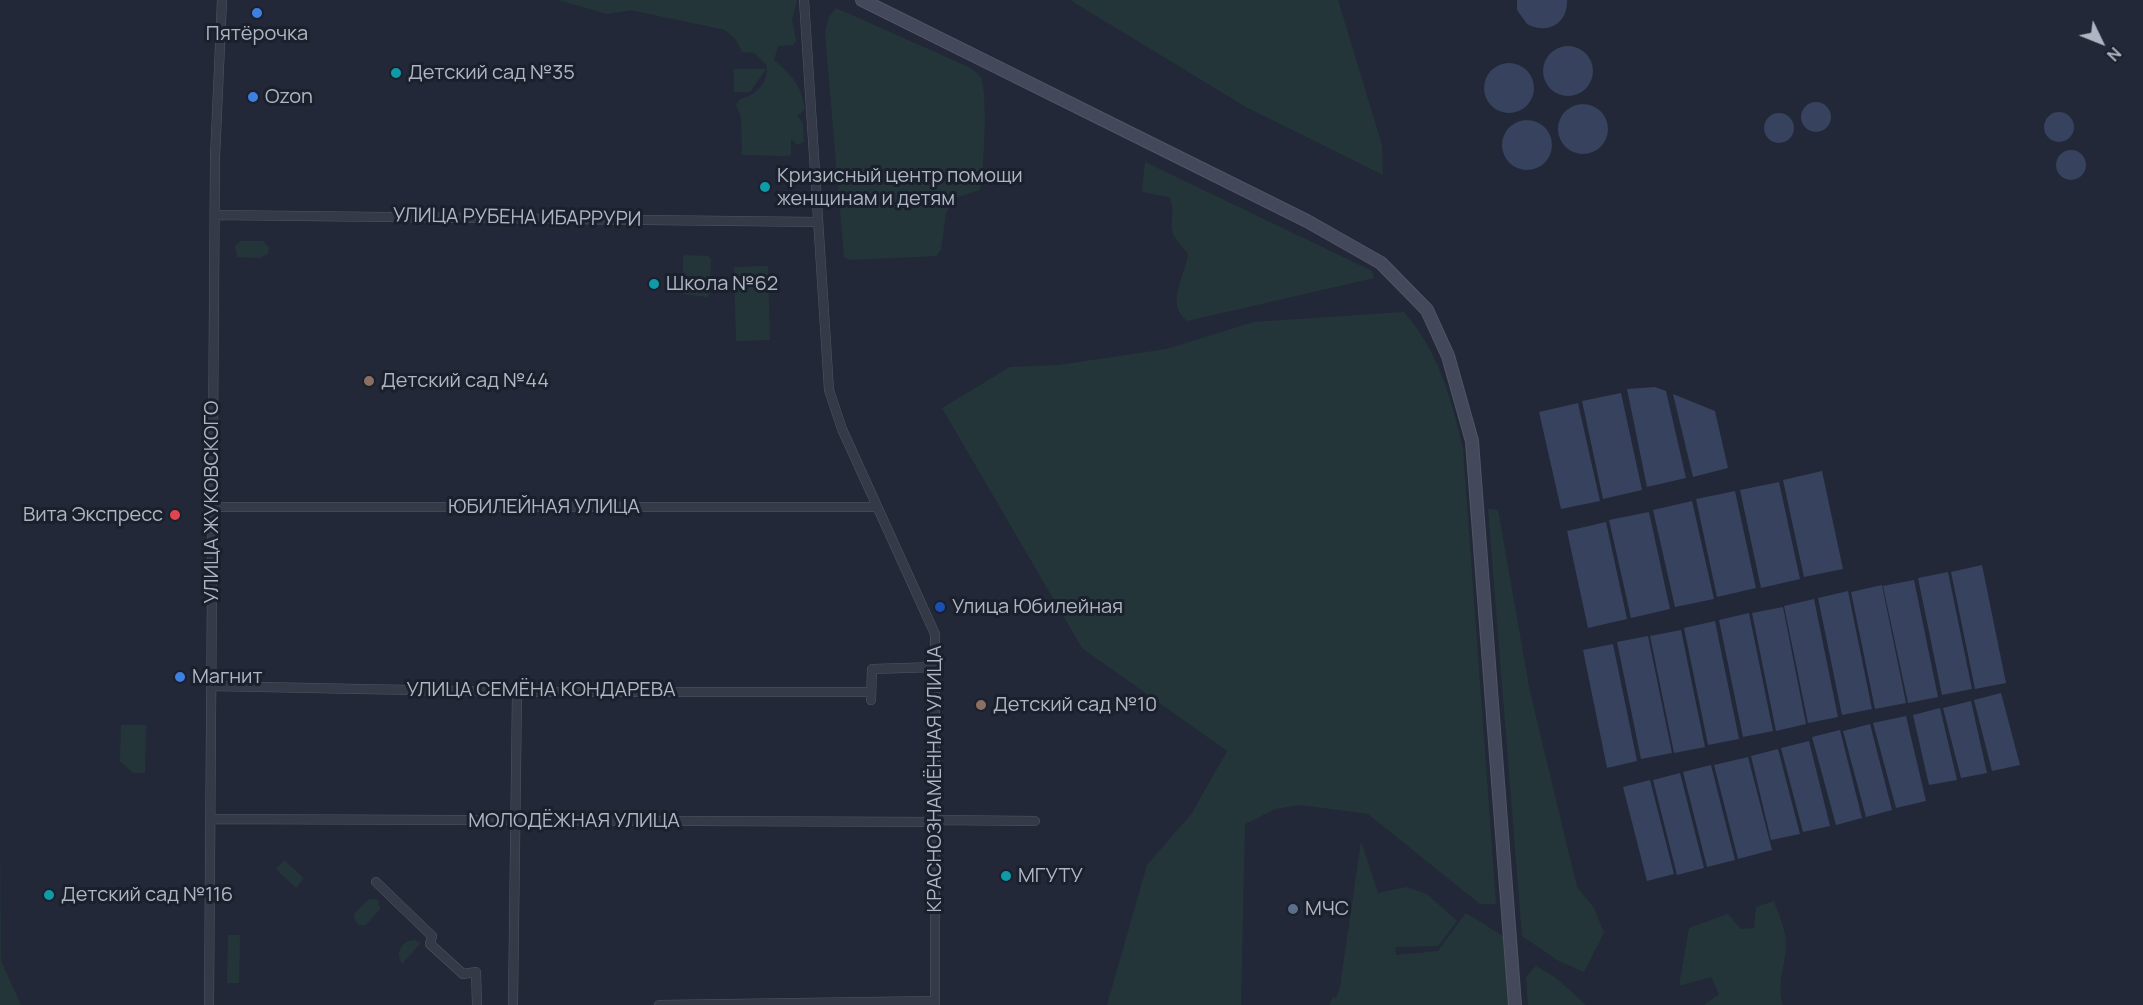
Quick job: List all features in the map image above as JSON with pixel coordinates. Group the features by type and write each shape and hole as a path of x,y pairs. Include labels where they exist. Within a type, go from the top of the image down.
{"main road":[{"path":"862,0 1307,221 1381,263 1427,310 1448,356 1472,441 1515,1005"}],"street":[{"name":"УЛИЦА ЖУКОВСКОГО","path":"209,1005 214,262 222,0"},
{"name":"КРАСНОЗНАМЁННАЯ УЛИЦА","path":"804,0 829,390 842,429 876,507 933,625 936,667 937,821 934,1003"},
{"name":"УЛИЦА РУБЕНА ИБАРРУРИ","path":"215,215 819,222"},
{"name":"ЮБИЛЕЙНАЯ УЛИЦА","path":"211,507 876,507"},
{"name":"УЛИЦА СЕМЁНА КОНДАРЕВА","path":"211,686 871,696 872,669 936,667"},
{"path":"513,1005 517,692"},
{"name":"МОЛОДЁЖНАЯ УЛИЦА","path":"211,819 1035,821"},
{"path":"376,882 432,936 430,944 463,974 476,972 477,1005"},
{"path":"659,1005 934,1003"}],"shaded area":[{"path":"558,0 797,0 792,20 796,41 793,45 778,46 774,60 791,76 801,94 805,110 797,116 803,123 804,141 798,145 791,139 791,155 742,155 741,117 736,105 739,100 751,95 763,84 767,66 755,53 742,52 736,40 725,30 631,10 607,14"},
{"path":"1070,0 1338,0 1382,145 1383,175 1246,107"},
{"path":"836,8 971,68 981,78 985,116 980,190 955,198 946,213 941,250 936,256 851,260 844,257 825,33 829,17"},
{"path":"734,69 766,69 750,92 734,92"},
{"path":"1145,162 1372,271 1374,278 1187,321 1180,314 1177,297 1188,253 1174,236 1173,213 1169,197 1142,192"},
{"path":"241,241 263,241 269,248 268,254 260,258 237,257 235,246"},
{"path":"686,255 708,256 711,259 710,293 707,297 683,294 683,257"},
{"path":"768,266 770,340 736,341 734,267"},
{"path":"1404,312 1426,343 1442,376 1454,411 1463,449 1496,904 1480,904 1368,814 1300,805 1275,809 1245,824 1241,1005 1107,1005 1147,865 1192,813 1227,751 1082,648 942,408 1010,367 1058,365 1167,349 1253,322"},
{"path":"1488,509 1498,510 1530,692 1577,887 1594,908 1604,933 1584,972 1559,961 1522,936"},
{"path":"121,725 146,725 145,773 133,773 120,761"},
{"path":"0,827 1,961 21,1005 0,1005"},
{"path":"1361,841 1378,893 1406,887 1427,894 1457,921 1438,946 1395,947 1396,955 1438,951 1466,913 1503,936 1508,1005 1329,1005 1333,997 1336,998 1340,987"},
{"path":"284,860 304,878 296,888 276,869"},
{"path":"369,899 378,900 380,909 366,925 359,925 354,914"},
{"path":"1774,901 1786,938 1781,990 1783,1005 1704,1005 1719,994 1711,977 1679,986 1689,928 1728,914 1741,929 1754,928 1756,907"},
{"path":"228,935 240,935 239,983 227,983"},
{"path":"415,940 421,943 402,964 399,951 406,942"},
{"path":"1536,966 1555,977 1586,1005 1528,1005 1526,977"}],"water":[{"path":"1517,0 1567,0 1564,15 1560,21 1549,28 1527,24 1517,10"},
{"path":"1563,46 1573,46 1586,53 1593,66 1593,76 1586,89 1573,96 1563,96 1554,92 1547,85 1543,76 1543,66 1547,57 1554,50"},
{"path":"1504,63 1514,63 1527,70 1534,83 1534,93 1527,106 1514,113 1504,113 1495,109 1488,102 1484,93 1484,83 1488,74 1495,67"},
{"path":"1816,102 1827,106 1831,117 1827,128 1816,132 1805,128 1801,117 1805,106"},
{"path":"1578,104 1588,104 1601,111 1608,124 1608,134 1601,147 1588,154 1578,154 1569,150 1562,143 1558,134 1558,124 1562,115 1569,108"},
{"path":"2059,112 2070,116 2074,127 2070,138 2059,142 2048,138 2044,127 2048,116"},
{"path":"1779,113 1790,117 1794,128 1790,139 1779,143 1768,139 1764,128 1768,117"},
{"path":"1522,120 1532,120 1545,127 1552,140 1552,150 1545,163 1532,170 1522,170 1513,166 1506,159 1502,150 1502,140 1506,131 1513,124"},
{"path":"2071,150 2082,154 2086,165 2082,176 2071,180 2060,176 2056,165 2060,154"},
{"path":"1655,387 1666,391 1686,478 1647,487 1627,389"},
{"path":"1621,393 1642,490 1603,499 1582,401"},
{"path":"1673,394 1715,411 1728,468 1693,477"},
{"path":"1578,403 1600,501 1561,509 1539,412"},
{"path":"1822,471 1843,569 1804,577 1783,480"},
{"path":"1779,482 1800,579 1761,588 1740,490"},
{"path":"1735,491 1756,588 1717,597 1696,499"},
{"path":"1692,501 1714,599 1675,607 1653,510"},
{"path":"1649,512 1670,609 1631,618 1609,520"},
{"path":"1606,522 1627,619 1588,628 1567,531"},
{"path":"1982,565 2006,683 1975,689 1951,572"},
{"path":"1948,572 1972,689 1942,695 1918,578"},
{"path":"1914,580 1938,697 1908,703 1883,586"},
{"path":"1882,585 1906,703 1875,709 1851,592"},
{"path":"1848,591 1872,709 1842,715 1818,598"},
{"path":"1814,599 1838,717 1808,723 1784,606"},
{"path":"1783,607 1806,724 1776,731 1752,613"},
{"path":"1749,613 1773,731 1743,737 1719,620"},
{"path":"1715,621 1739,739 1708,745 1684,628"},
{"path":"1681,630 1705,747 1674,753 1650,636"},
{"path":"1648,636 1672,753 1641,759 1617,642"},
{"path":"1613,644 1637,761 1607,768 1583,650"},
{"path":"2001,693 2020,765 1992,771 1974,700"},
{"path":"1971,701 1987,773 1961,778 1943,708"},
{"path":"1940,708 1957,780 1929,785 1913,715"},
{"path":"1906,716 1926,801 1896,808 1873,723"},
{"path":"1870,724 1892,810 1866,817 1843,731"},
{"path":"1840,730 1862,818 1836,825 1812,737"},
{"path":"1809,741 1830,826 1803,832 1781,748"},
{"path":"1778,749 1800,834 1771,840 1751,756"},
{"path":"1748,757 1772,850 1738,859 1714,765"},
{"path":"1711,765 1735,860 1707,867 1683,772"},
{"path":"1680,773 1704,868 1677,875 1653,780"},
{"path":"1650,780 1674,874 1647,881 1623,787"}],"place":[{"name":"Пятёрочка","path":"257,13"},
{"name":"Детский сад №35","path":"396,73"},
{"name":"Ozon","path":"253,97"},
{"name":"Кризисный центр помощи женщинам и детям","path":"765,187"},
{"name":"Школа №62","path":"654,284"},
{"name":"Детский сад №44","path":"369,381"},
{"name":"Вита Экспресс","path":"175,515"},
{"name":"Улица Юбилейная","path":"940,607"},
{"name":"Магнит","path":"180,677"},
{"name":"Детский сад №10","path":"981,705"},
{"name":"МГУТУ","path":"1006,876"},
{"name":"Детский сад №116","path":"49,895"},
{"name":"МЧС","path":"1293,909"}]}
